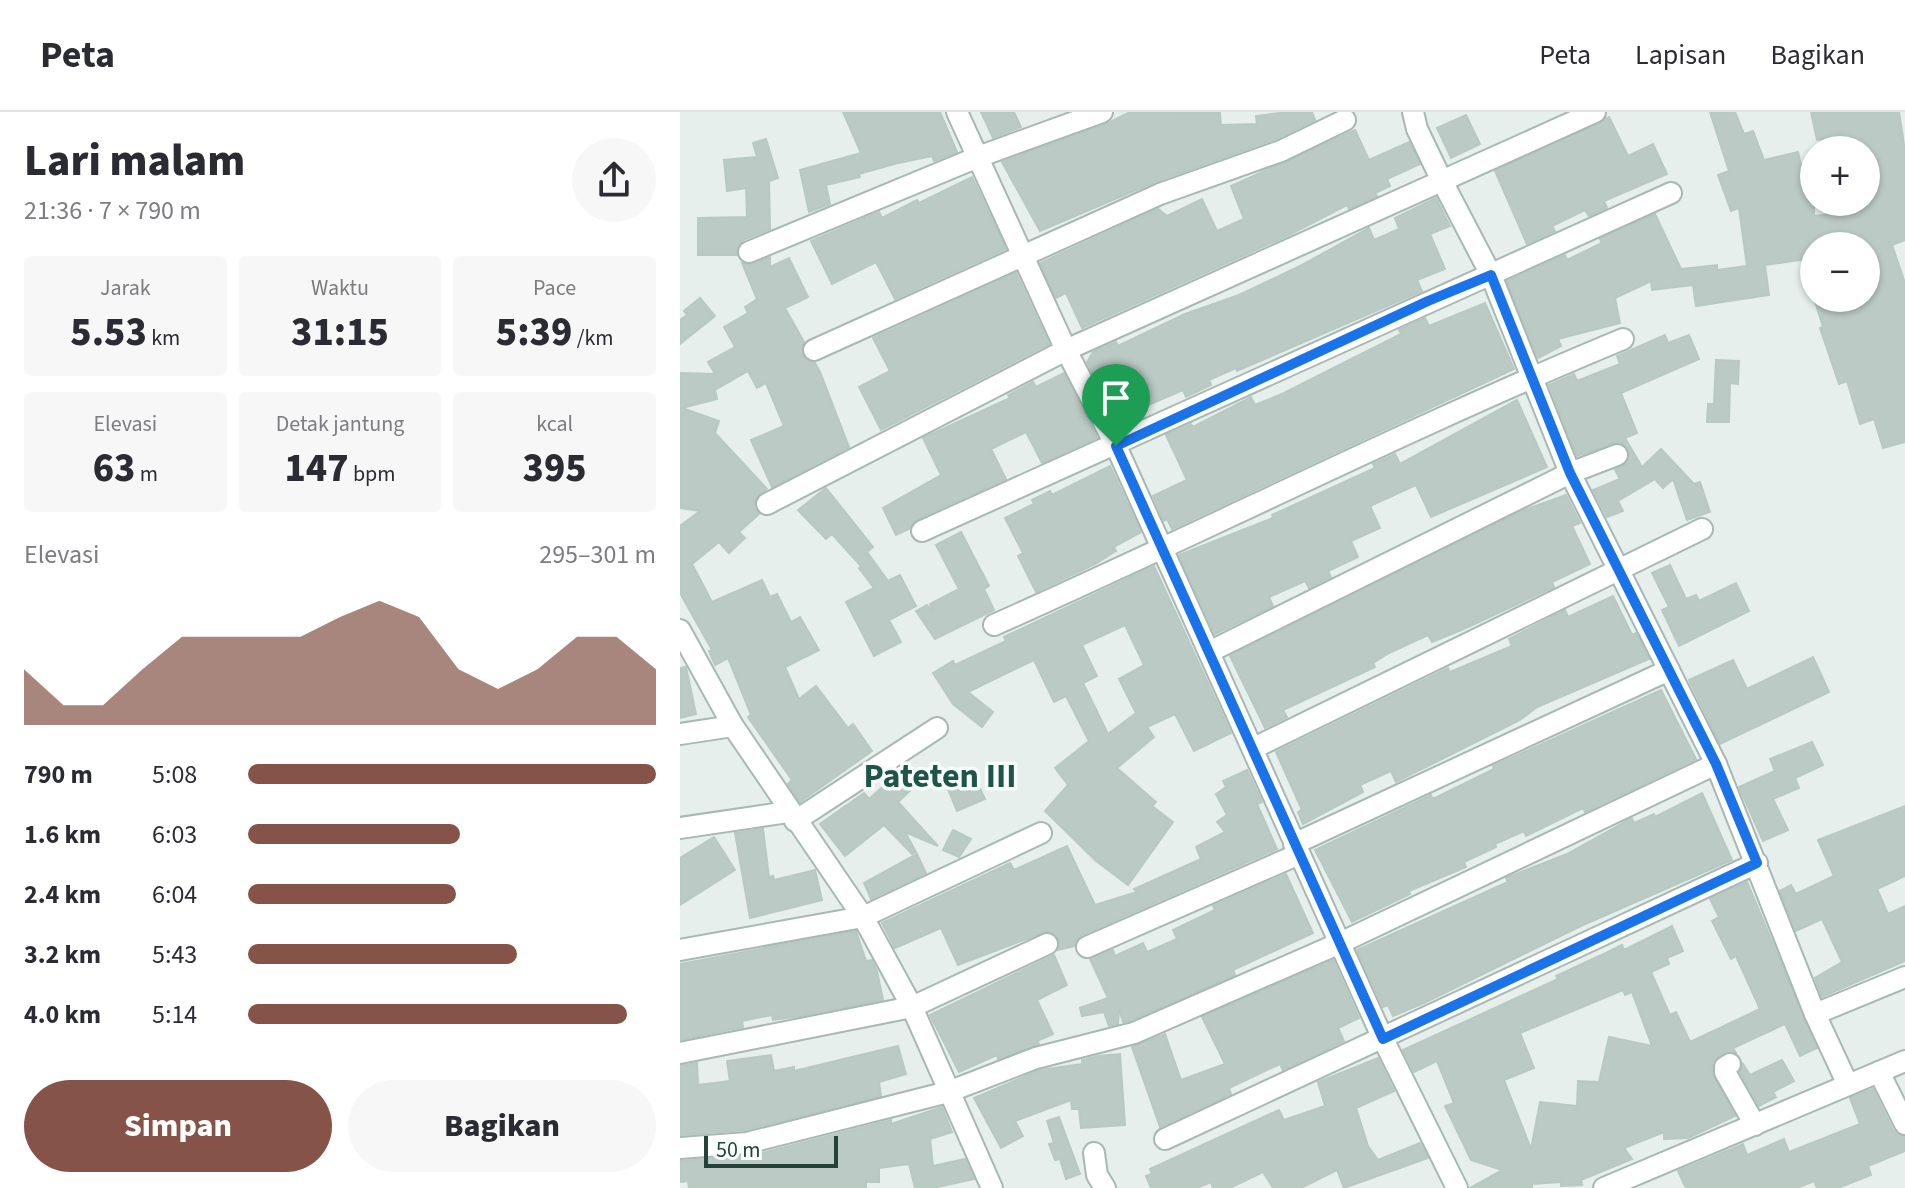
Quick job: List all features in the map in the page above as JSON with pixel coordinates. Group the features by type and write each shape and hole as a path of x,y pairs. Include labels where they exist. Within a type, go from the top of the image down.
{"street":[{"path":"957,112 1066,350 1116,446 1383,1039 1457,1188"},
{"path":"749,252 978,157 1102,112"},
{"path":"1413,112 1441,179 1491,275 1570,473 1716,764 1815,1014 1848,1085"},
{"path":"767,504 1066,350 1595,112"},
{"path":"814,350 1160,194 1309,139 1345,120"},
{"path":"922,531 1671,193"},
{"path":"994,625 1162,551 1531,377 1623,339"},
{"path":"1209,652 1570,473 1617,455"},
{"path":"1254,748 1702,529"},
{"path":"680,630 733,726 791,816 863,917 912,1007 992,1188"},
{"path":"1087,947 1669,670"},
{"path":"680,734 733,726"},
{"path":"680,828 791,816 937,728"},
{"path":"680,1148 747,1143 948,1092 1036,1058 1134,1033 1340,943 1716,764"},
{"path":"680,950 863,917 1041,833"},
{"path":"1165,1139 1272,1086 1383,1039 1757,863"},
{"path":"680,1053 912,1007 1047,944"},
{"path":"1815,1014 1905,977"},
{"path":"1604,1188 1905,1061"},
{"path":"1730,1064 1725,1067 1725,1072 1755,1125"},
{"path":"1879,1072 1905,1124"},
{"path":"1094,1153 1097,1175 1105,1188"}],"building":[{"path":"843,112 940,112 957,152 934,161 932,156 894,164 826,185 830,204 809,212 800,170 861,153"},
{"path":"981,112 1014,112 1021,127 993,138"},
{"path":"1130,112 1220,113 1221,125 1257,124 1256,116 1287,112 1312,112 1315,120 1276,139 1155,182 1040,231 1002,162 1106,124"},
{"path":"1710,112 1735,112 1744,134 1753,131 1764,160 1798,152 1800,216 1880,216 1880,136 1816,136 1811,112 1899,112 1905,151 1905,240 1892,245 1905,283 1905,442 1883,448 1874,419 1860,424 1847,381 1839,384 1820,328 1823,327 1818,312 1880,312 1880,232 1800,232 1800,260 1765,265 1769,295 1696,306 1693,285 1652,290 1651,281 1615,298 1620,323 1558,339 1561,346 1538,358 1507,281 1565,255 1567,260 1602,243 1600,239 1655,214 1681,269 1717,265 1717,270 1747,266 1739,208 1731,211 1718,175 1729,171"},
{"path":"1466,115 1480,144 1451,158 1437,128"},
{"path":"1609,117 1628,156 1653,144 1667,174 1604,201 1607,208 1589,216 1585,210 1552,226 1555,231 1527,244 1495,171"},
{"path":"1355,130 1369,160 1409,142 1420,164 1387,179 1390,186 1375,193 1377,196 1349,209 1347,205 1287,236 1082,328 1066,293 1056,298 1040,263 1158,209 1167,216 1202,199 1217,231 1244,219 1231,186"},
{"path":"766,139 778,178 769,181 770,229 743,240 737,255 698,255 698,218 747,217 746,188 727,191 724,160 757,157 753,143"},
{"path":"972,177 1006,249 895,299 876,262 832,284 811,241 879,212 882,218"},
{"path":"1436,198 1450,226 1430,234 1445,269 1417,280 1422,291 1237,371 1236,368 1209,380 1211,385 1186,397 1183,390 1116,419 1087,362 1093,352 1116,342 1118,346 1185,314 1239,295 1369,228 1374,240 1399,229 1395,218"},
{"path":"770,257 770,267 789,258 808,297 785,308 804,342 803,356 815,363 820,372 849,447 772,487 751,440 784,426 766,383 757,388 748,371 715,390 717,399 682,408 719,421 715,433 767,489 756,498 754,504 759,514 739,532 745,538 729,553 719,542 692,564 712,602 762,580 770,597 777,594 791,622 800,617 819,650 785,667 799,699 816,686 848,728 853,724 872,751 800,802 788,784 792,780 748,717 751,715 728,658 715,665 709,651 712,650 680,593 680,526 700,511 680,508 680,373 715,374 708,362 735,347 724,327 748,313 745,307 757,299 742,263 753,264"},
{"path":"1016,273 1049,344 881,430 859,387 890,371 873,338"},
{"path":"700,298 715,316 680,344 680,320 687,315 684,311"},
{"path":"1485,303 1514,369 1172,529 1167,519 1164,521 1153,496 1187,480 1166,435 1191,424 1193,427 1251,397 1255,405 1284,393 1401,334 1399,330 1425,318 1429,326"},
{"path":"1665,335 1668,343 1689,335 1699,359 1621,393 1637,433 1625,438 1642,467 1661,449 1694,484 1700,482 1710,512 1687,520 1673,479 1663,488 1655,479 1618,501 1623,511 1607,517 1593,490 1620,479 1615,470 1628,463 1629,450 1620,442 1577,456 1549,385 1574,374 1577,381 1620,364 1617,356"},
{"path":"1716,360 1739,361 1738,384 1730,383 1729,422 1707,422 1708,404 1714,404"},
{"path":"1064,373 1097,438 1042,463 1026,432 991,449 1006,479 917,519 909,529 896,535 883,508 941,475 923,438 1010,398 1008,395 1033,382 1036,387"},
{"path":"1517,400 1547,467 1431,517 1416,485 1370,506 1380,528 1351,541 1358,557 1328,571 1331,577 1309,588 1305,581 1269,597 1273,606 1215,634 1179,555 1273,518 1272,515 1375,468 1373,464 1395,454 1400,464"},
{"path":"1110,466 1141,532 1114,547 1116,551 1095,564 1036,592 1018,556 1023,553 1005,518 1034,504 1032,500 1050,491 1052,495"},
{"path":"826,488 873,547 867,552 888,581 900,575 916,606 889,620 901,642 874,656 846,602 874,588 859,568 861,566 832,534 826,539 798,510"},
{"path":"1566,495 1580,523 1572,526 1590,564 1552,582 1554,587 1466,628 1432,642 1428,635 1389,653 1373,663 1375,667 1283,710 1287,717 1265,728 1230,656 1524,510"},
{"path":"961,532 989,586 984,589 994,610 935,639 916,611 927,605 934,614 930,604 959,589 936,545"},
{"path":"1670,565 1686,599 1696,595 1699,601 1736,583 1749,611 1679,646 1662,610 1669,607 1652,573"},
{"path":"1154,566 1231,733 1194,751 1175,714 1147,727 1154,737 1117,768 1156,802 1152,806 1173,822 1128,885 1096,861 1045,811 1068,785 1055,768 1089,741 1066,696 1054,702 1034,660 968,692 993,712 982,727 953,704 933,673 953,661 955,665 1006,641 1004,637","holes":["1125,625 1144,665 1119,679 1136,713 1108,734 1083,683 1097,676 1082,645"]},
{"path":"1613,596 1632,635 1636,633 1649,659 1537,707 1520,720 1396,782 1391,771 1360,785 1363,792 1303,824 1298,812 1302,810 1276,752 1448,668 1450,672 1512,646 1509,639 1565,610 1568,617"},
{"path":"1813,657 1829,692 1720,744 1689,680 1733,660 1747,689"},
{"path":"686,667 696,714 680,718 680,668"},
{"path":"1661,690 1696,759 1585,812 1583,808 1526,836 1524,831 1495,844 1496,847 1464,862 1466,867 1409,891 1410,894 1352,922 1315,850 1431,795 1433,799 1494,769 1493,766"},
{"path":"1812,742 1823,765 1795,778 1799,788 1773,799 1788,830 1763,841 1739,787 1775,771 1770,759"},
{"path":"1247,770 1262,802 1257,804 1277,849 1082,935 1074,946 1058,950 1058,938 1047,931 958,965 941,928 895,948 882,923 1010,863 1014,870 1067,846 1095,905 1137,892 1134,889 1201,859 1196,847 1225,832 1217,822 1227,815 1216,794 1226,787 1223,781"},
{"path":"896,775 910,791 898,802 938,846 905,832 916,852 912,854 884,825 845,856 820,824 864,793 869,799"},
{"path":"975,778 985,799 957,811 948,789"},
{"path":"1702,793 1732,860 1583,925 1424,1003 1393,1016 1388,1005 1383,1007 1357,950 1508,882 1506,878 1567,854 1632,818 1634,823 1654,814 1655,817"},
{"path":"1905,806 1905,876 1877,889 1888,914 1905,906 1905,961 1822,997 1815,978 1842,962 1822,919 1796,931 1780,891 1791,885 1796,894 1834,876 1818,840"},
{"path":"763,829 769,877 773,876 774,880 815,870 822,900 750,918 735,833"},
{"path":"953,830 971,839 959,857 943,850"},
{"path":"714,837 735,870 680,905 680,858"},
{"path":"917,854 926,873 871,899 864,883"},
{"path":"1286,874 1313,933 1233,970 1235,975 1130,1021 1123,1022 1119,1009 1118,1024 1109,1026 1104,1012 1082,1016 1080,1008 1108,998 1090,959 1113,950 1115,956 1143,943 1147,952 1177,939 1173,930 1215,910 1213,906"},
{"path":"1747,882 1817,1048 1800,1056 1785,1024 1733,1048 1736,1053 1723,1053 1713,1061 1712,1073 1735,1116 1688,1138 1664,1139 1664,1132 1624,1148 1632,1159 1581,1180 1582,1185 1561,1186 1561,1182 1532,1184 1532,1188 1470,1188 1502,1170 1471,1160 1445,1106 1454,1103 1437,1061 1414,1072 1403,1050 1558,979 1556,976 1622,945 1624,950 1672,926 1683,951 1667,958 1669,964 1651,972 1670,1015 1676,1012 1690,1042 1760,1009 1736,956 1731,959 1712,921 1719,917 1710,899","holes":["1623,990 1625,995 1632,992 1652,1046 1609,1037 1599,1082 1578,1081 1577,1106 1540,1102 1531,1149 1504,1080 1534,1068 1520,1033"]},
{"path":"856,931 866,961 872,960 877,971 883,1000 773,1020 772,1015 742,1021 743,1027 680,1040 680,964"},
{"path":"1054,955 1067,985 1037,1000 1053,1034 1037,1041 1039,1044 998,1059 997,1055 959,1072 930,1015"},
{"path":"1333,960 1359,1018 1338,1028 1344,1041 1283,1070 1280,1064 1229,1088 1231,1094 1160,1127 1132,1047 1165,1034 1181,1080 1225,1064 1202,1017"},
{"path":"898,1046 906,1074 879,1082 881,1096 745,1130 680,1135 680,1066 697,1063 698,1085 730,1081 727,1061 771,1055 774,1071 794,1067 794,1071"},
{"path":"1120,1054 1125,1125 1081,1128 1079,1109 1072,1109 1071,1100 1015,1121 1023,1136 1001,1148 974,1098 1040,1070"},
{"path":"1378,1058 1394,1091 1356,1108 1368,1146 1378,1160 1420,1143 1428,1158 1344,1188 1337,1170 1301,1188 1273,1188 1263,1172 1230,1188 1213,1188 1211,1182 1197,1188 1151,1188 1146,1176 1152,1174 1150,1169 1279,1110 1284,1120 1325,1106 1318,1082"},
{"path":"1782,1060 1794,1081 1773,1092 1776,1097 1759,1106 1740,1072 1743,1064 1750,1075"},
{"path":"1873,1089 1893,1130 1905,1137 1905,1151 1868,1166 1871,1175 1838,1188 1817,1188 1814,1181 1797,1188 1686,1188 1678,1171 1743,1144 1747,1155 1784,1139 1789,1152 1860,1124 1850,1098"},
{"path":"942,1107 952,1132 930,1139 933,1166 965,1159 974,1179 933,1188 915,1188 909,1164 879,1168 879,1182 866,1182 866,1188 689,1188 688,1181 680,1182 680,1161 750,1156 891,1120 891,1124"},
{"path":"1059,1117 1080,1174 1066,1179 1060,1159 1055,1160 1049,1144 1054,1143 1047,1121"}],"district":[{"name":"Pateten III","path":"940,776"}],"route":[{"path":"1491,275 1570,473 1716,764 1757,863 1383,1039 1116,446 1428,301 1491,275"}]}
